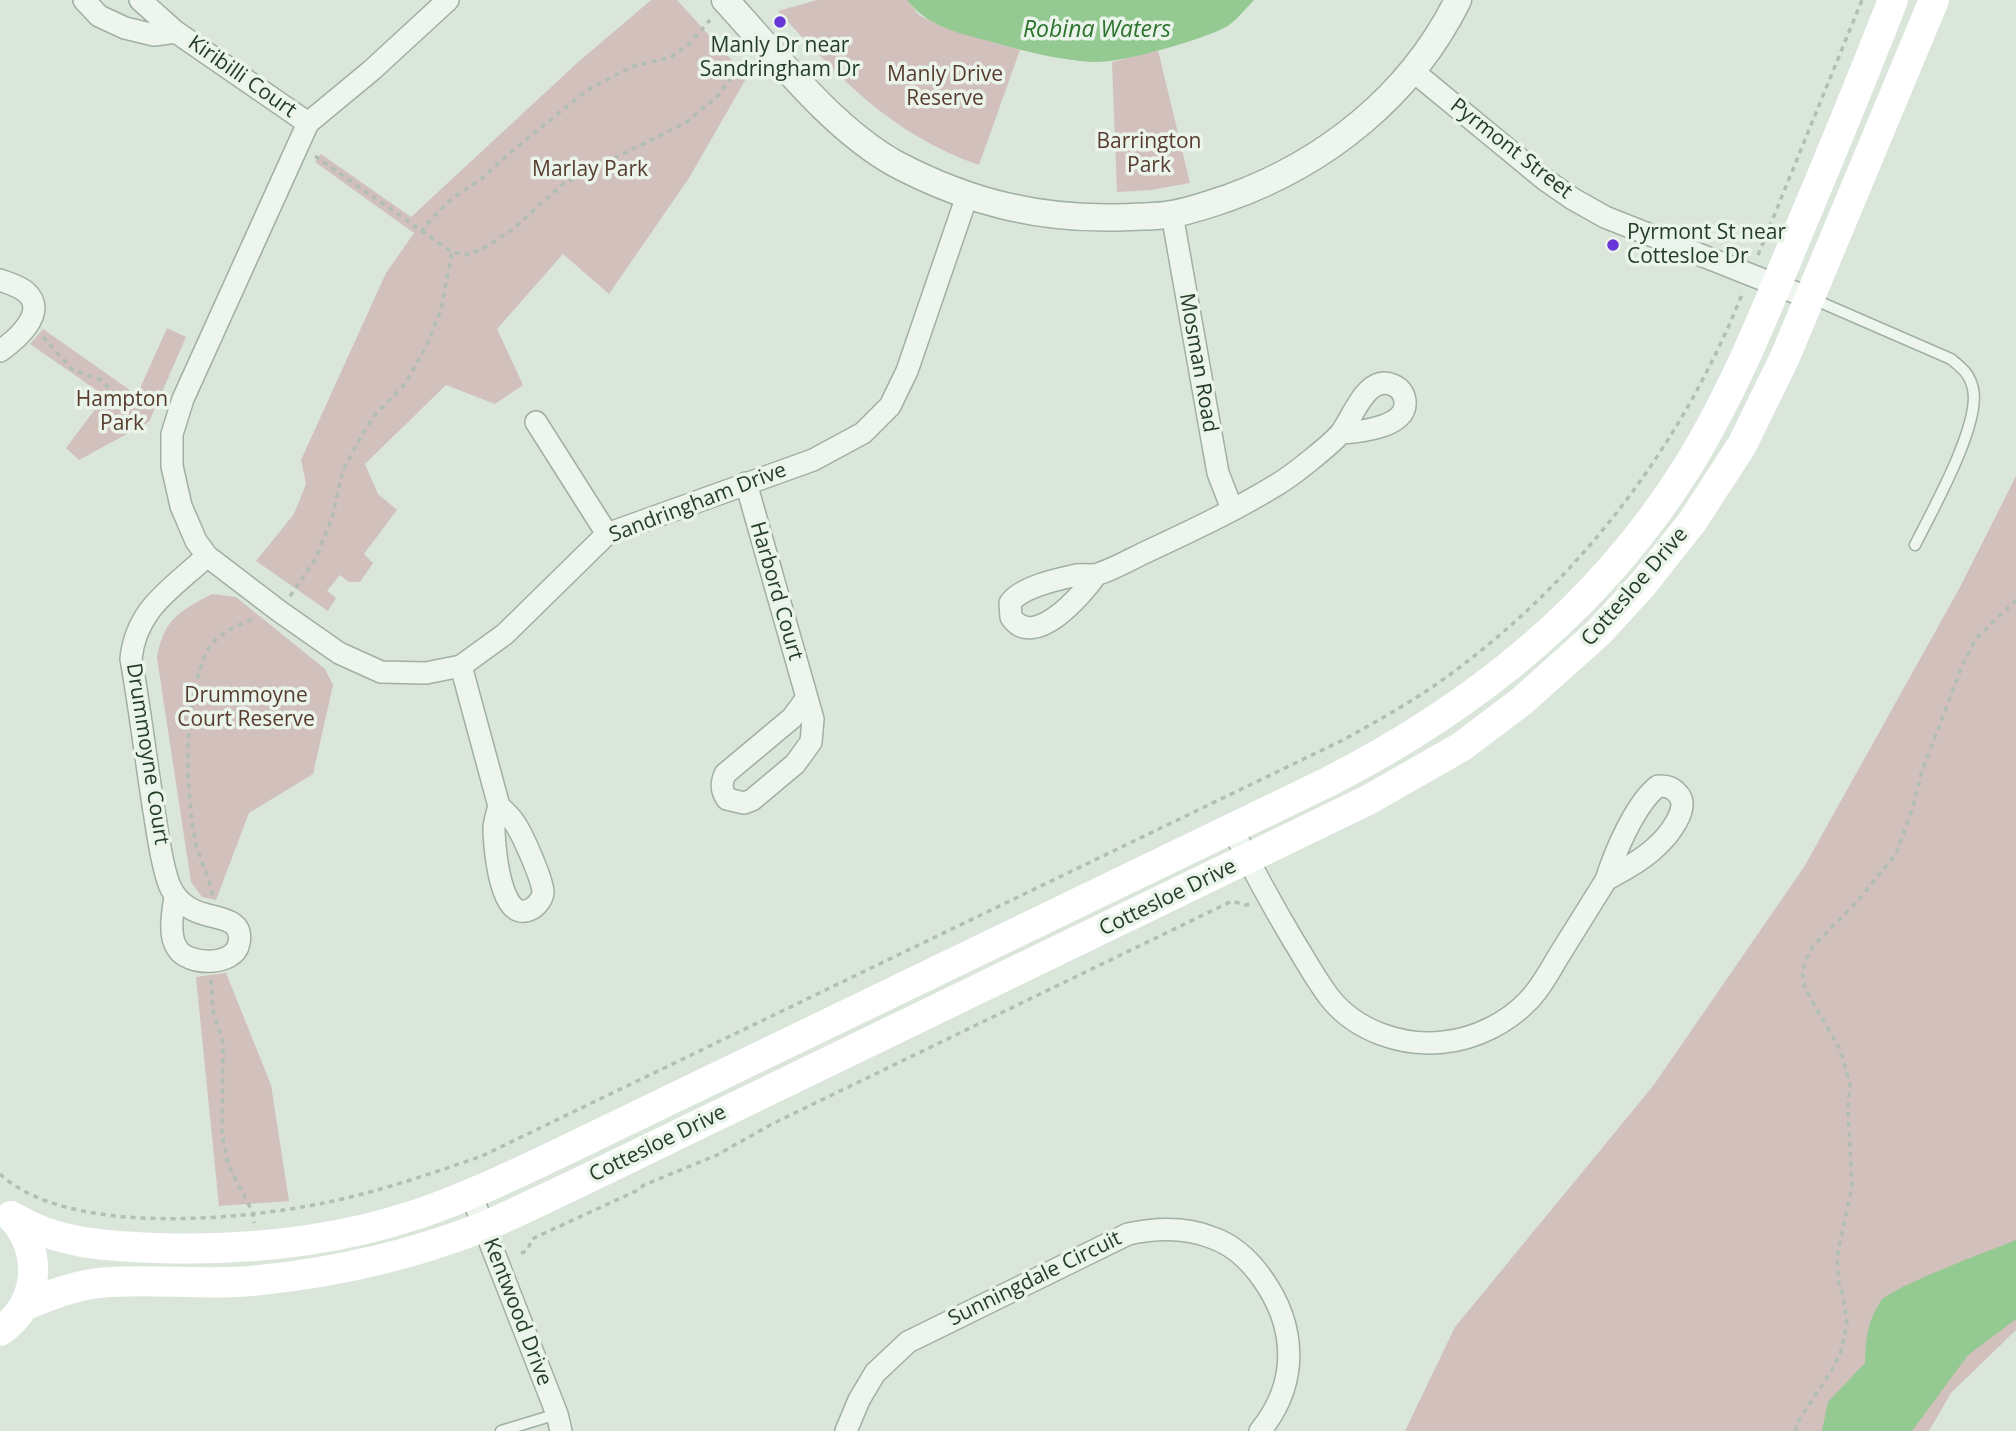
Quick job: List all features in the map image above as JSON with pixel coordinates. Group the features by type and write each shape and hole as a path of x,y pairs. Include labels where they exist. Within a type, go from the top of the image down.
{"main road":[{"name":"Cottesloe Drive","path":"6,1212 32,1228 52,1236 94,1245 164,1248 275,1245 348,1233 415,1215 471,1194 564,1151 1328,782 1415,735 1490,682 1555,627 1628,548 1685,470 1731,388 1777,285 1893,0"},
{"name":"Cottesloe Drive","path":"7,1325 66,1290 110,1282 257,1281 321,1273 411,1251 484,1226 1248,860 1368,800 1461,747 1522,701 1599,632 1663,560 1723,475 1763,405 1934,0"},
{"path":"6,1212 27,1237 34,1260 33,1283 7,1325"}],"street":[{"name":"Kiribilli Court","path":"85,0 99,16 125,28 154,35 176,32"},
{"name":"Kiribilli Court","path":"140,0 176,32 308,123"},
{"name":"Sandringham Drive","path":"448,0 372,70 308,123 190,384 172,434 172,466 181,506 207,556 339,653 381,672 426,673 461,666 505,634 607,534 813,460 863,433 890,405 907,371 967,196"},
{"path":"718,10 828,112 860,139 895,163 967,196 1011,209 1099,218 1172,214 1260,186 1316,157 1352,131 1388,99 1413,71 1445,25 1458,0"},
{"name":"Pyrmont Street","path":"1413,71 1544,179 1573,199 1605,217 1809,298"},
{"name":"Mosman Road","path":"1172,214 1218,473 1232,509"},
{"path":"0,280 29,294 33,303 30,323 13,342 0,351"},
{"path":"536,422 607,534"},
{"path":"1096,575 1186,534 1281,482 1341,433"},
{"name":"Harbord Court","path":"746,483 813,719 811,742 795,764 752,800 744,803 727,799 722,792 724,774 792,718 806,699"},
{"name":"Drummoyne Court","path":"207,556 152,605 143,618 133,644 131,659 160,844 168,882 175,896 173,915 176,947 189,959 211,961"},
{"path":"461,666 499,806"},
{"path":"1232,828 1275,911 1331,1000 1361,1024 1378,1034 1396,1039 1431,1043 1463,1039 1480,1033 1513,1014 1530,1000 1605,880"},
{"path":"175,896 201,914 229,920 236,926 239,944 231,955 211,961"},
{"name":"Kentwood Drive","path":"471,1194 559,1423"},
{"name":"Sunningdale Circuit","path":"846,1431 859,1400 875,1373 908,1342 1112,1241 1128,1234 1157,1230 1196,1233 1228,1245 1255,1267 1281,1308 1290,1360 1277,1407 1260,1431"}],"lane":[{"path":"1809,298 1951,359 1968,373 1974,391 1971,419 1949,476 1915,545"},
{"path":"501,1431 559,1423"}],"path":[{"path":"1765,237 1862,0"},
{"path":"421,232 454,197 479,181 586,91 631,67 670,57 690,44 718,10"},
{"path":"299,145 421,232 452,252 465,255 481,250 513,229 563,184 685,122 717,97 744,59"},
{"path":"211,916 211,887 195,841 187,781 191,700 209,648 238,624 279,611 315,560 332,518 343,470 374,416 407,383 428,342 441,310 452,252"},
{"path":"0,1174 26,1191 68,1208 95,1214 184,1218 253,1213 324,1203 398,1185 482,1156 1343,740 1399,708 1448,675 1529,609 1571,567 1611,522 1680,423 1737,308"},
{"path":"30,323 73,370 101,380 113,392 139,408 169,388 190,384"},
{"path":"1795,1431 1841,1351 1847,1324 1837,1257 1852,1186 1848,1073 1840,1049 1805,989 1802,970 1812,947 1856,903 1896,854 1912,810 1922,771 1964,661 1976,639 2016,600"},
{"name":"Cottesloe Drive","path":"521,1253 527,1251 536,1237 644,1185 724,1151 772,1124 1232,901 1245,905 1253,903"},
{"path":"211,961 213,1011 223,1043 222,1134 228,1164 253,1213"}],"green space":[{"name":"Marlay Park","path":"651,0 677,0 747,77 689,178 609,294 563,254 497,329 523,385 495,404 446,385 365,464 378,494 397,510 364,554 373,563 360,582 349,582 340,575 327,591 336,598 328,611 256,561 294,514 306,484 301,460 386,273 414,233 315,162 321,154 411,217 576,64"},
{"name":"Manly Drive Reserve","path":"817,0 907,0 919,15 943,27 1020,50 979,165 919,137 868,102 778,11"},
{"name":"Barrington Park","path":"1158,50 1190,183 1151,190 1117,192 1112,62"},
{"name":"Hampton Park","path":"167,328 186,337 149,422 79,460 66,448 105,396 30,344 43,329 137,395"},
{"path":"2016,476 2016,1330 1951,1393 1929,1431 1405,1431 1455,1327 1653,1086 1804,867 1959,589"},
{"name":"Drummoyne Court Reserve","path":"212,594 236,597 325,669 333,685 313,774 249,813 216,900 202,897 191,882 157,658 164,634 174,618"},
{"path":"226,973 271,1085 289,1201 219,1206 196,977"}],"water":[{"name":"Robina Waters","path":"907,0 1254,0 1231,24 1210,34 1138,56 1092,62 1042,55 956,32 924,17"},
{"path":"2016,1240 2016,1319 1968,1355 1912,1431 1822,1431 1828,1402 1865,1363 1868,1330 1881,1301 1922,1278"}],"place":[{"name":"Manly Dr near Sandringham Dr","path":"780,22"},
{"name":"Pyrmont St near Cottesloe Dr","path":"1613,245"}]}
